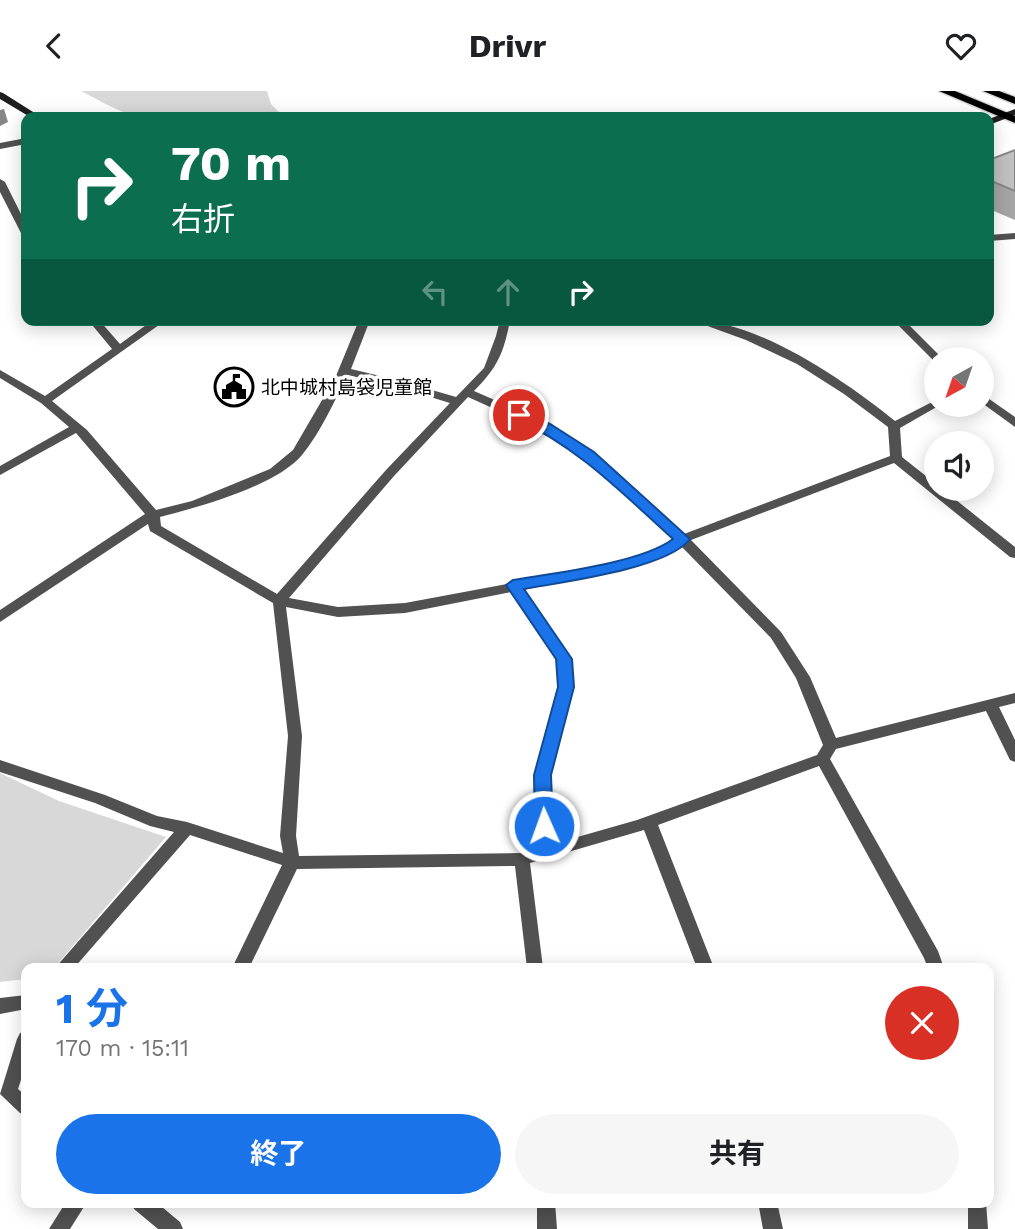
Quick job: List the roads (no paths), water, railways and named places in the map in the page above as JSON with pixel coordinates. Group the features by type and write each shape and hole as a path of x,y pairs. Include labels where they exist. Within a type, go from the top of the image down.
{"main road":[{"path":"945,91 1012,116"},
{"path":"989,91 1015,101"},
{"path":"0,95 28,112"},
{"path":"994,121 1012,116"}],"street":[{"path":"0,146 21,142"},
{"path":"0,182 21,223"},
{"path":"994,238 1015,236"},
{"path":"98,326 119,349"},
{"path":"46,401 152,326"},
{"path":"0,617 153,515 196,504 274,472 297,453 344,371 363,326"},
{"path":"242,963 292,862 288,836 295,736 279,601 390,473 489,369 504,326"},
{"path":"719,326 797,359 872,408 894,426 896,458 1015,554"},
{"path":"904,326 926,347"},
{"path":"344,371 464,398 545,427 589,455 682,539 776,635 803,677 827,752 933,963"},
{"path":"0,373 46,401 77,428 153,515 155,528 279,601 338,612 405,608 611,568 670,548 682,539 896,458"},
{"path":"994,406 1015,423"},
{"path":"894,426 924,410"},
{"path":"0,471 77,428"},
{"path":"513,585 564,659 566,687 543,775 545,852"},
{"path":"0,766 100,799 155,822 187,828 292,862 522,859 649,823 827,752 1015,698"},
{"path":"990,703 1015,756"},
{"path":"649,823 704,963"},
{"path":"67,963 187,828"},
{"path":"522,859 534,963"},
{"path":"0,1006 21,1003"},
{"path":"21,1054 8,1092 21,1103"},
{"path":"59,1229 74,1208"},
{"path":"148,1208 173,1229"},
{"path":"546,1208 547,1229"},
{"path":"768,1208 774,1229"},
{"path":"977,1208 978,1229"}],"place":[{"name":"北中城村島袋児童館","path":"234,387"}]}
